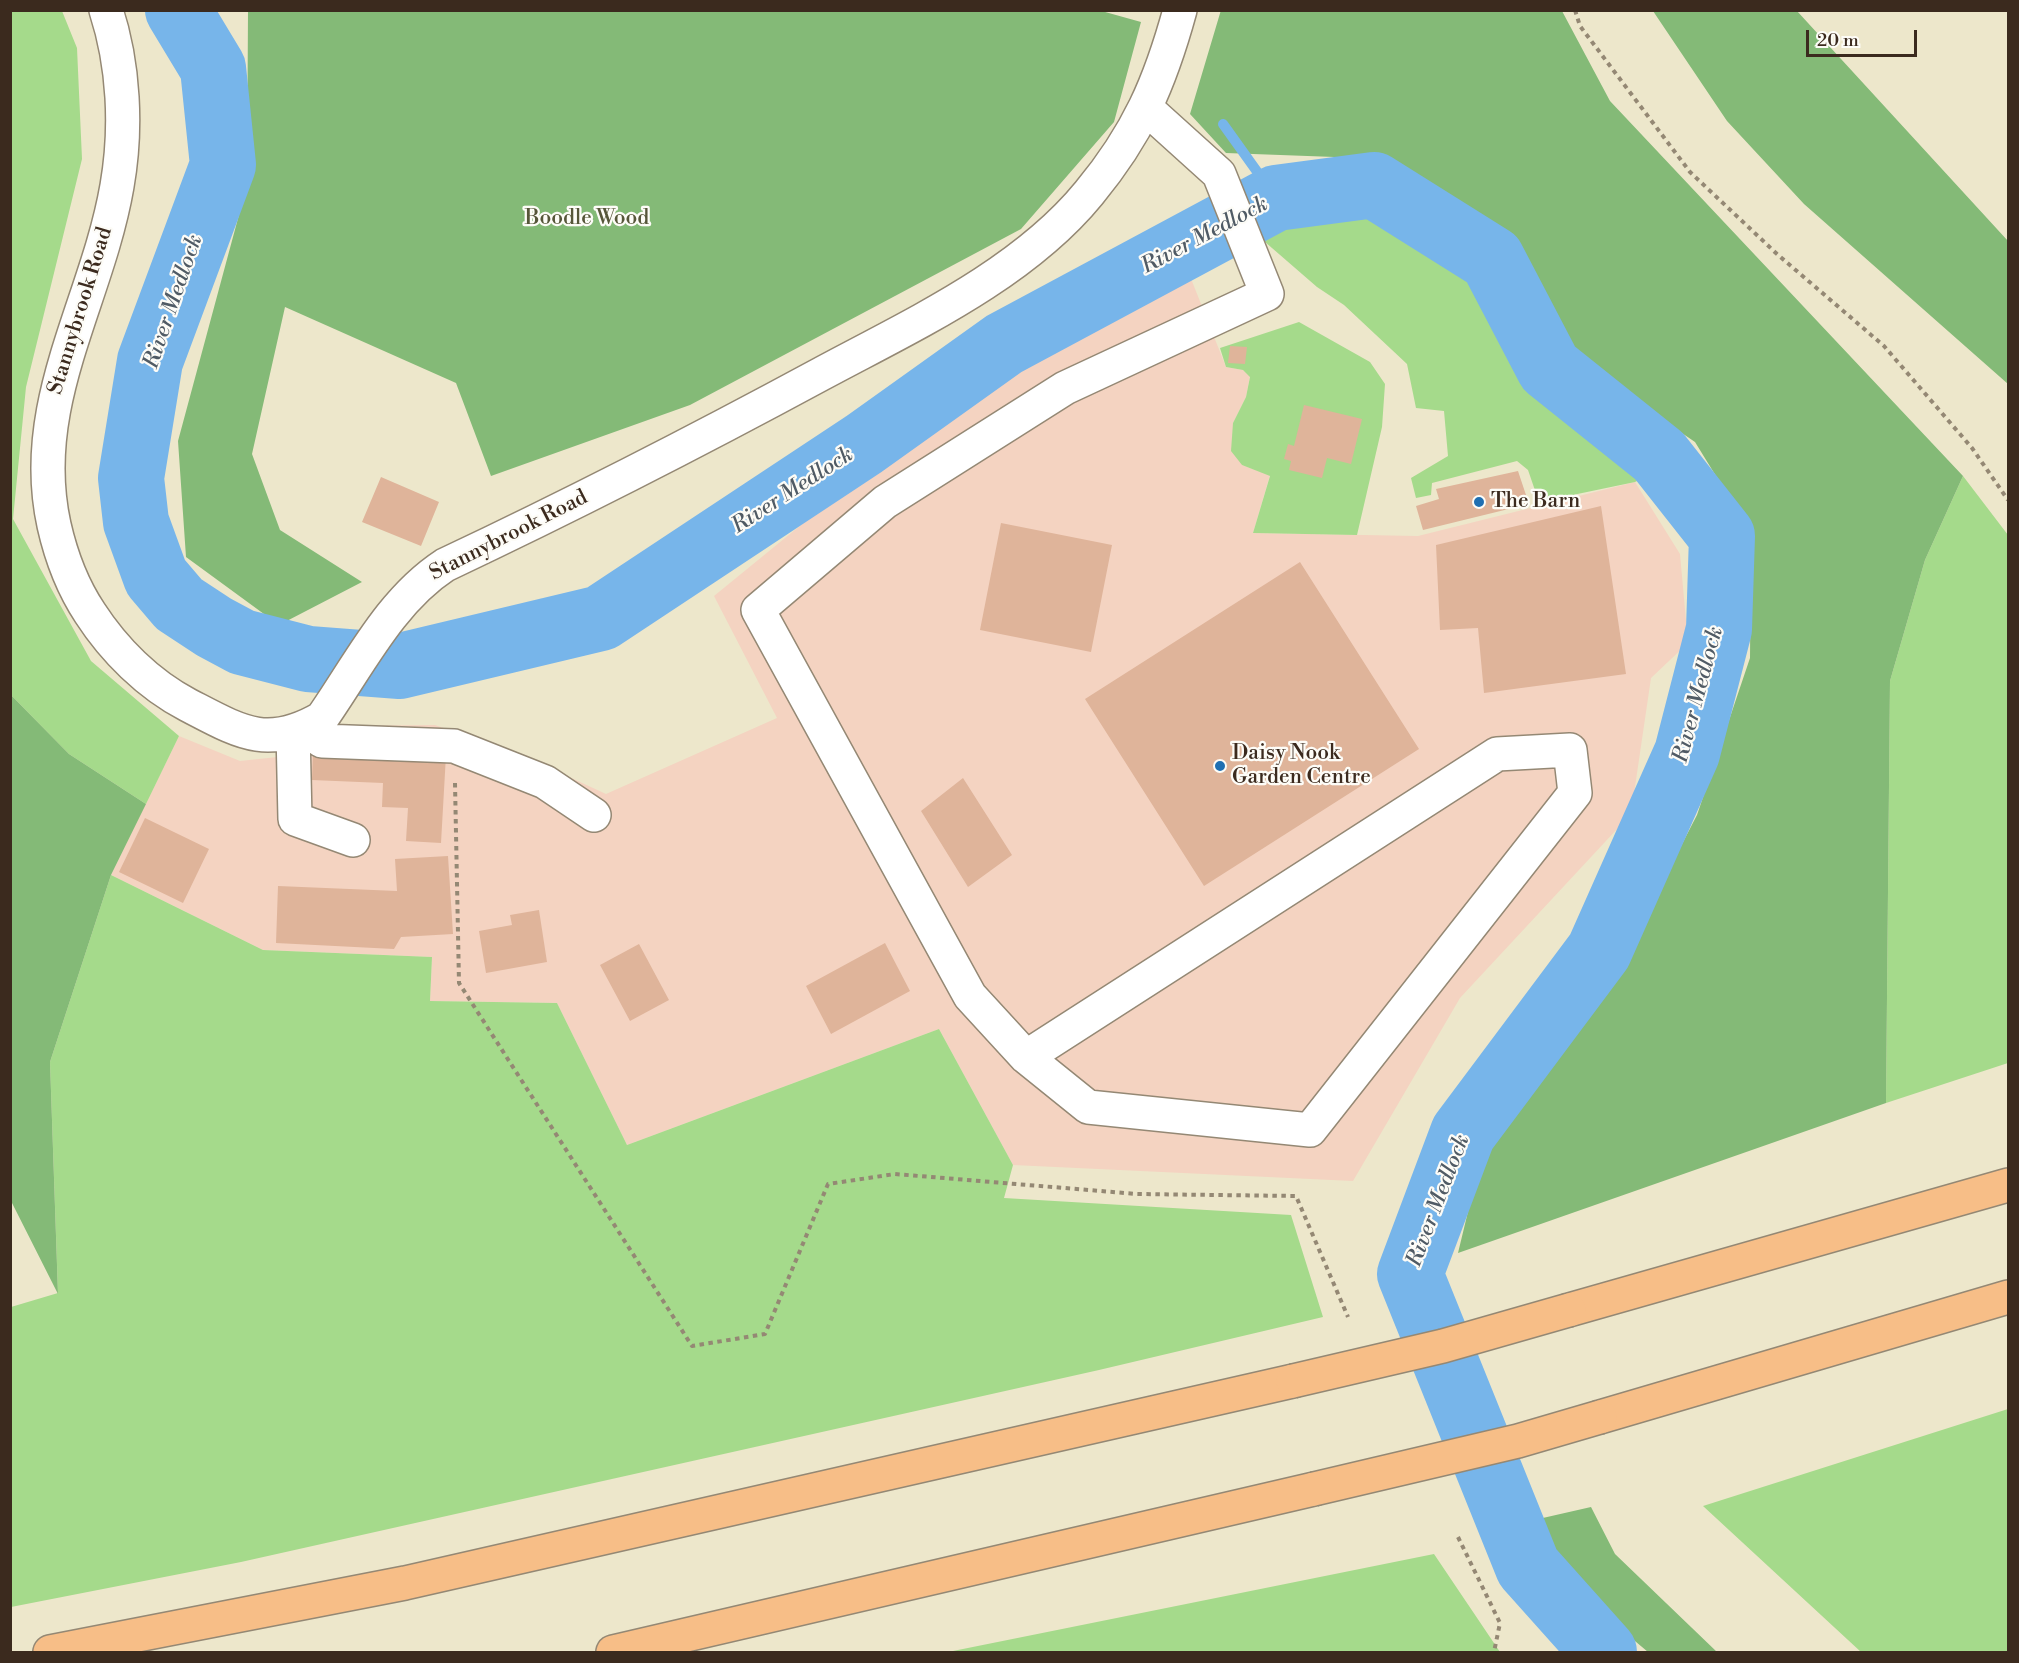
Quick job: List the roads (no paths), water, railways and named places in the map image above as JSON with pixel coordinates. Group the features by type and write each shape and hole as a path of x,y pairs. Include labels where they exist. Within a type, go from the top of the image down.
{"highway":[{"path":"50,1653 405,1583 1443,1346 2008,1185"},
{"path":"613,1653 1518,1441 2008,1297"}],"street":[{"name":"Stannybrook Road","path":"106,10 118,72 123,146 109,216 58,385 49,424 46,464 50,505 58,545 75,591 105,636 141,673 182,702 247,733 280,736 306,726 403,600 421,581 446,565 680,450 936,313 983,282 1058,226 1089,194 1120,152 1147,109 1165,65 1180,10"},
{"path":"1026,1057 1497,754 1570,750 1575,793 1310,1130 1088,1107 1026,1057 970,996 758,610 885,502 1065,388 1267,294 1219,174 1147,109"},
{"path":"306,726 322,741 454,746 545,782 594,815"},
{"path":"306,726 295,819 353,840"}],"waterway":[{"name":"River Medlock","path":"178,10 213,68 223,165 150,361 131,478 136,522 156,577 179,604 242,642 308,659 400,666 601,618 864,444 1004,344 1276,198 1374,185 1492,259 1549,368 1659,456 1722,536 1719,629 1687,753 1599,951 1463,1133 1410,1274 1528,1567 1604,1652"},
{"path":"1223,124 1276,198"}],"place":[{"name":"The Barn","path":"1479,502"},
{"name":"Daisy Nook Garden Centre","path":"1220,766"}],"park label":[{"name":"Boodle Wood","path":"587,219"}]}
